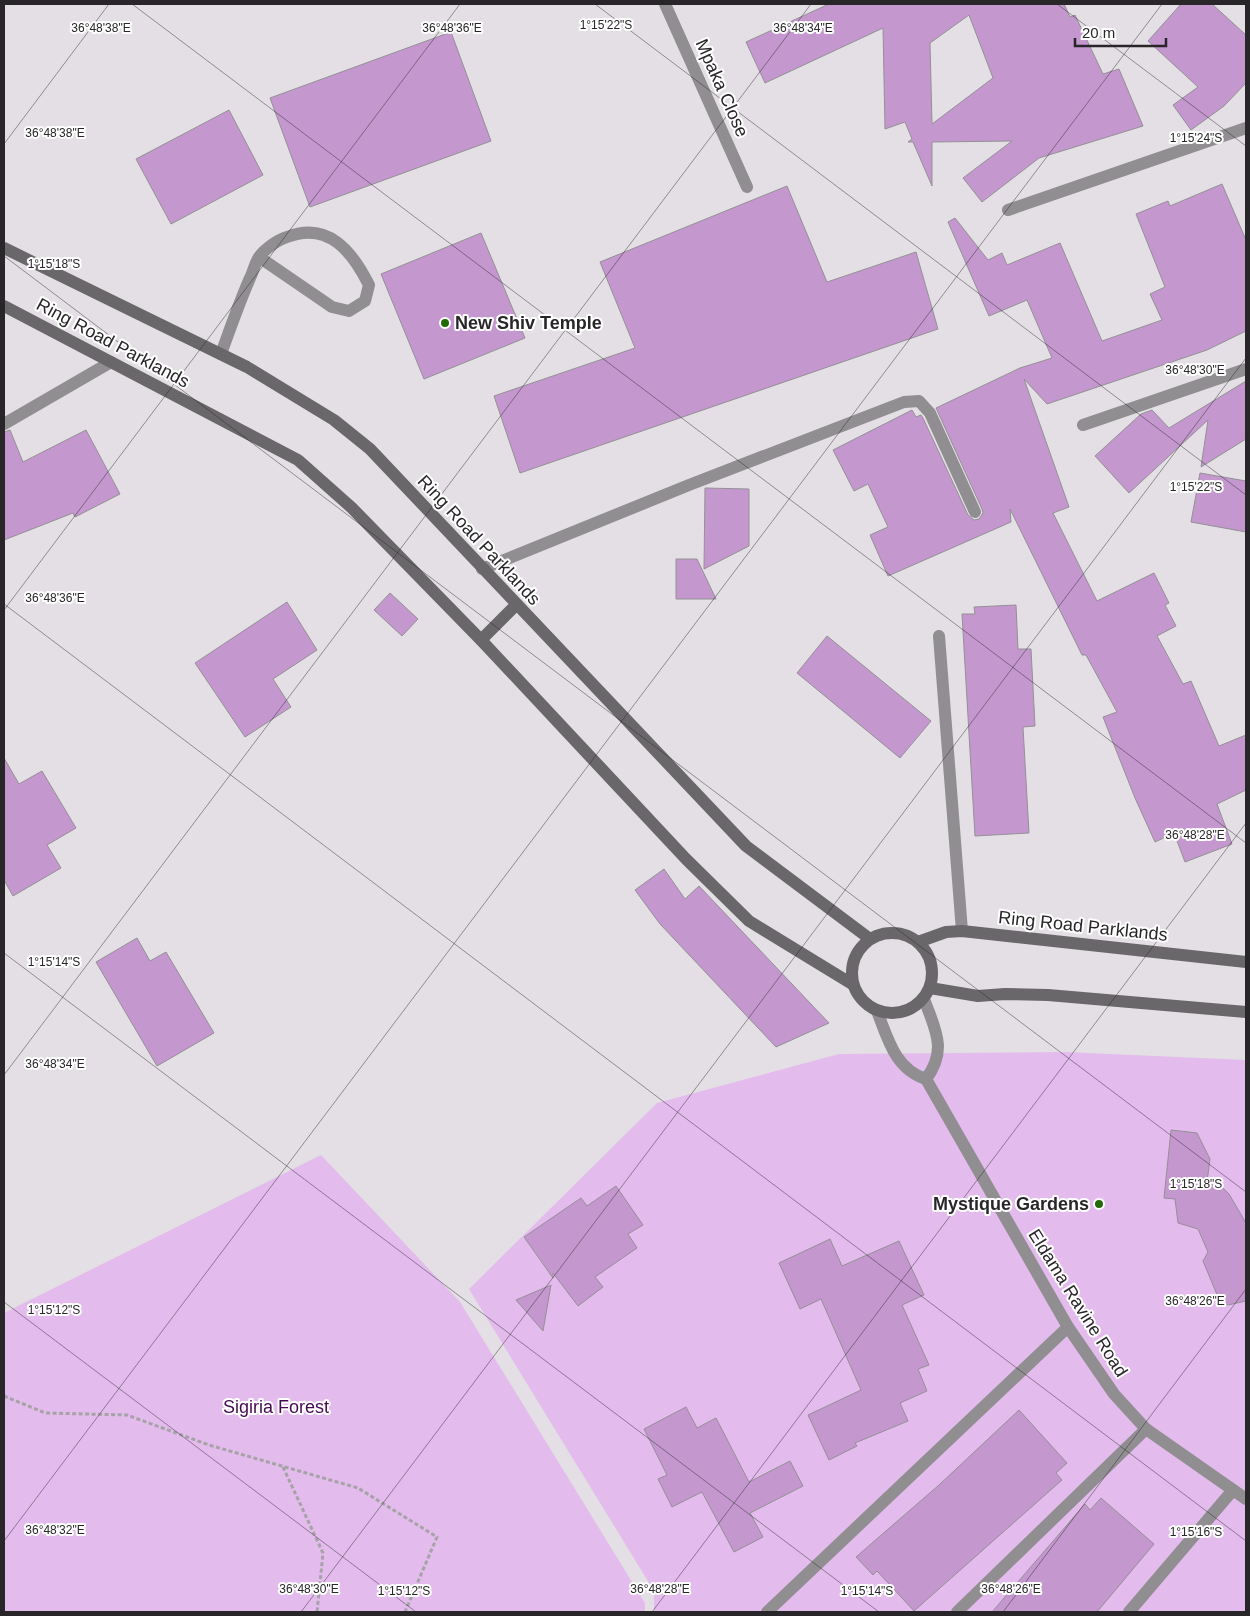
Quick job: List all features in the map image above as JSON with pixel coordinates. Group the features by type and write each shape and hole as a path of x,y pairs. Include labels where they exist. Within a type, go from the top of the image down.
{"street":[{"name":"Mpaka Close","path":"665,4 747,188"},
{"path":"1008,210 1246,128"},
{"path":"221,354 259,257 279,240 296,233 316,232 334,240 348,252 359,266 369,285 365,301 349,311 332,307 259,257"},
{"name":"Ring Road Parklands","path":"4,248 255,371 334,420 370,449 746,846 870,939"},
{"name":"Ring Road Parklands","path":"4,306 298,460 352,508 481,640 686,859 749,922 852,984"},
{"path":"4,424 111,362"},
{"path":"1083,425 1246,370"},
{"path":"482,569 689,485 904,402 919,401 930,413 975,512"},
{"path":"481,640 516,605"},
{"path":"939,636 962,931"},
{"name":"Ring Road Parklands","path":"918,942 946,932 962,931 1246,962"},
{"path":"881,934 907,935 918,942 926,951 931,963 932,976 927,994 914,1008 903,1013 890,1014 877,1011 866,1005 858,995 852,984 851,971 854,958 860,948 870,939 881,934"},
{"path":"877,1011 898,1059 914,1075 926,1079 934,1066 938,1045 927,994"},
{"path":"927,994 978,996 1005,994 1048,995 1246,1012"},
{"name":"Eldama Ravine Road","path":"926,1079 1068,1326 1114,1394 1146,1429 1246,1499"},
{"path":"767,1612 1068,1326"},
{"path":"957,1612 1146,1429"},
{"path":"1129,1612 1233,1490"}],"path":[{"path":"4,1396 45,1413 127,1415 209,1445 358,1488 437,1537 405,1612"},
{"path":"283,1466 323,1553 317,1612"}],"green space":[{"path":"1064,1052 1246,1060 1246,1612 654,1612 654,1591 469,1289 657,1103 839,1054"},
{"name":"Sigiria Forest","path":"321,1155 460,1302 645,1603 645,1612 4,1612 4,1313"}],"building":[{"path":"829,4 1064,4 1070,17 1075,15 1103,74 1119,69 1143,126 1039,158 982,202 963,178 1012,141 932,142 932,186 913,142 908,142 912,139 905,122 885,129 883,28 765,83 746,42","holes":["969,15 993,78 932,124 930,43"]},
{"path":"1181,4 1212,4 1246,35 1246,83 1224,106 1191,130 1173,105 1198,87 1148,41"},
{"path":"451,32 491,141 310,207 270,98"},
{"path":"229,110 263,175 171,224 136,159"},
{"path":"1222,184 1246,240 1246,331 1207,350 1047,404 1024,379 1069,507 1053,513 1097,601 1154,573 1169,603 1165,605 1176,626 1157,636 1183,684 1191,681 1219,746 1246,735 1246,790 1217,804 1232,844 1185,862 1174,833 1155,842 1135,798 1103,717 1117,712 1086,655 1082,655 1010,509 1011,522 888,576 870,535 888,527 868,484 854,491 833,450 912,410 916,417 921,415 923,418 968,515 974,520 979,519 983,513 982,509 936,408 1020,368 1052,358 1027,300 989,316 948,222 955,218 988,260 1002,253 1007,265 1060,243 1102,341 1162,320 1150,294 1165,287 1136,214 1168,201 1170,206"},
{"path":"787,186 827,282 916,252 938,329 520,473 494,396 635,348 600,262"},
{"path":"481,233 525,338 424,379 381,274"},
{"path":"1246,381 1246,439 1201,467 1208,420 1129,493 1095,456 1141,414 1152,410 1169,428"},
{"path":"10,430 23,462 86,430 120,494 75,517 73,513 4,540 4,432"},
{"path":"1200,473 1246,481 1246,532 1191,522"},
{"path":"705,488 749,489 749,546 704,569"},
{"path":"676,559 697,559 716,599 676,599"},
{"path":"390,593 418,619 402,636 374,610"},
{"path":"287,602 317,650 273,679 291,707 245,737 195,663"},
{"path":"1016,605 1018,649 1031,649 1035,726 1023,727 1029,833 975,836 962,614 975,614 974,607"},
{"path":"827,636 931,721 900,758 797,673"},
{"path":"4,758 19,784 42,771 76,828 47,845 61,868 13,896 4,880"},
{"path":"664,869 685,899 699,886 829,1023 776,1047 660,924 635,890"},
{"path":"137,938 150,961 166,952 214,1033 157,1066 96,962"},
{"path":"1171,1130 1197,1133 1210,1159 1207,1182 1224,1189 1229,1194 1246,1223 1246,1301 1228,1305 1220,1302 1203,1261 1208,1252 1198,1229 1178,1223 1175,1199 1164,1198"},
{"path":"616,1186 643,1225 628,1234 637,1248 595,1277 603,1287 578,1306 553,1273 553,1278 524,1237 581,1198 587,1206"},
{"path":"830,1239 842,1266 899,1241 924,1295 902,1305 929,1365 918,1369 927,1391 900,1403 908,1421 855,1443 857,1446 829,1460 808,1415 861,1390 821,1299 800,1309 779,1263"},
{"path":"551,1285 543,1331 516,1300"},
{"path":"686,1407 697,1428 716,1418 749,1482 790,1461 803,1486 750,1513 763,1537 734,1552 702,1492 672,1507 658,1479 667,1475 644,1429"},
{"path":"1019,1410 1067,1463 1056,1473 1062,1480 914,1611 877,1571 873,1575 856,1557 939,1485"},
{"path":"1101,1498 1154,1544 1097,1612 992,1612 1085,1504 1090,1510"}],"place":[{"name":"New Shiv Temple","path":"445,323"},
{"name":"Mystique Gardens","path":"1099,1204"}]}
